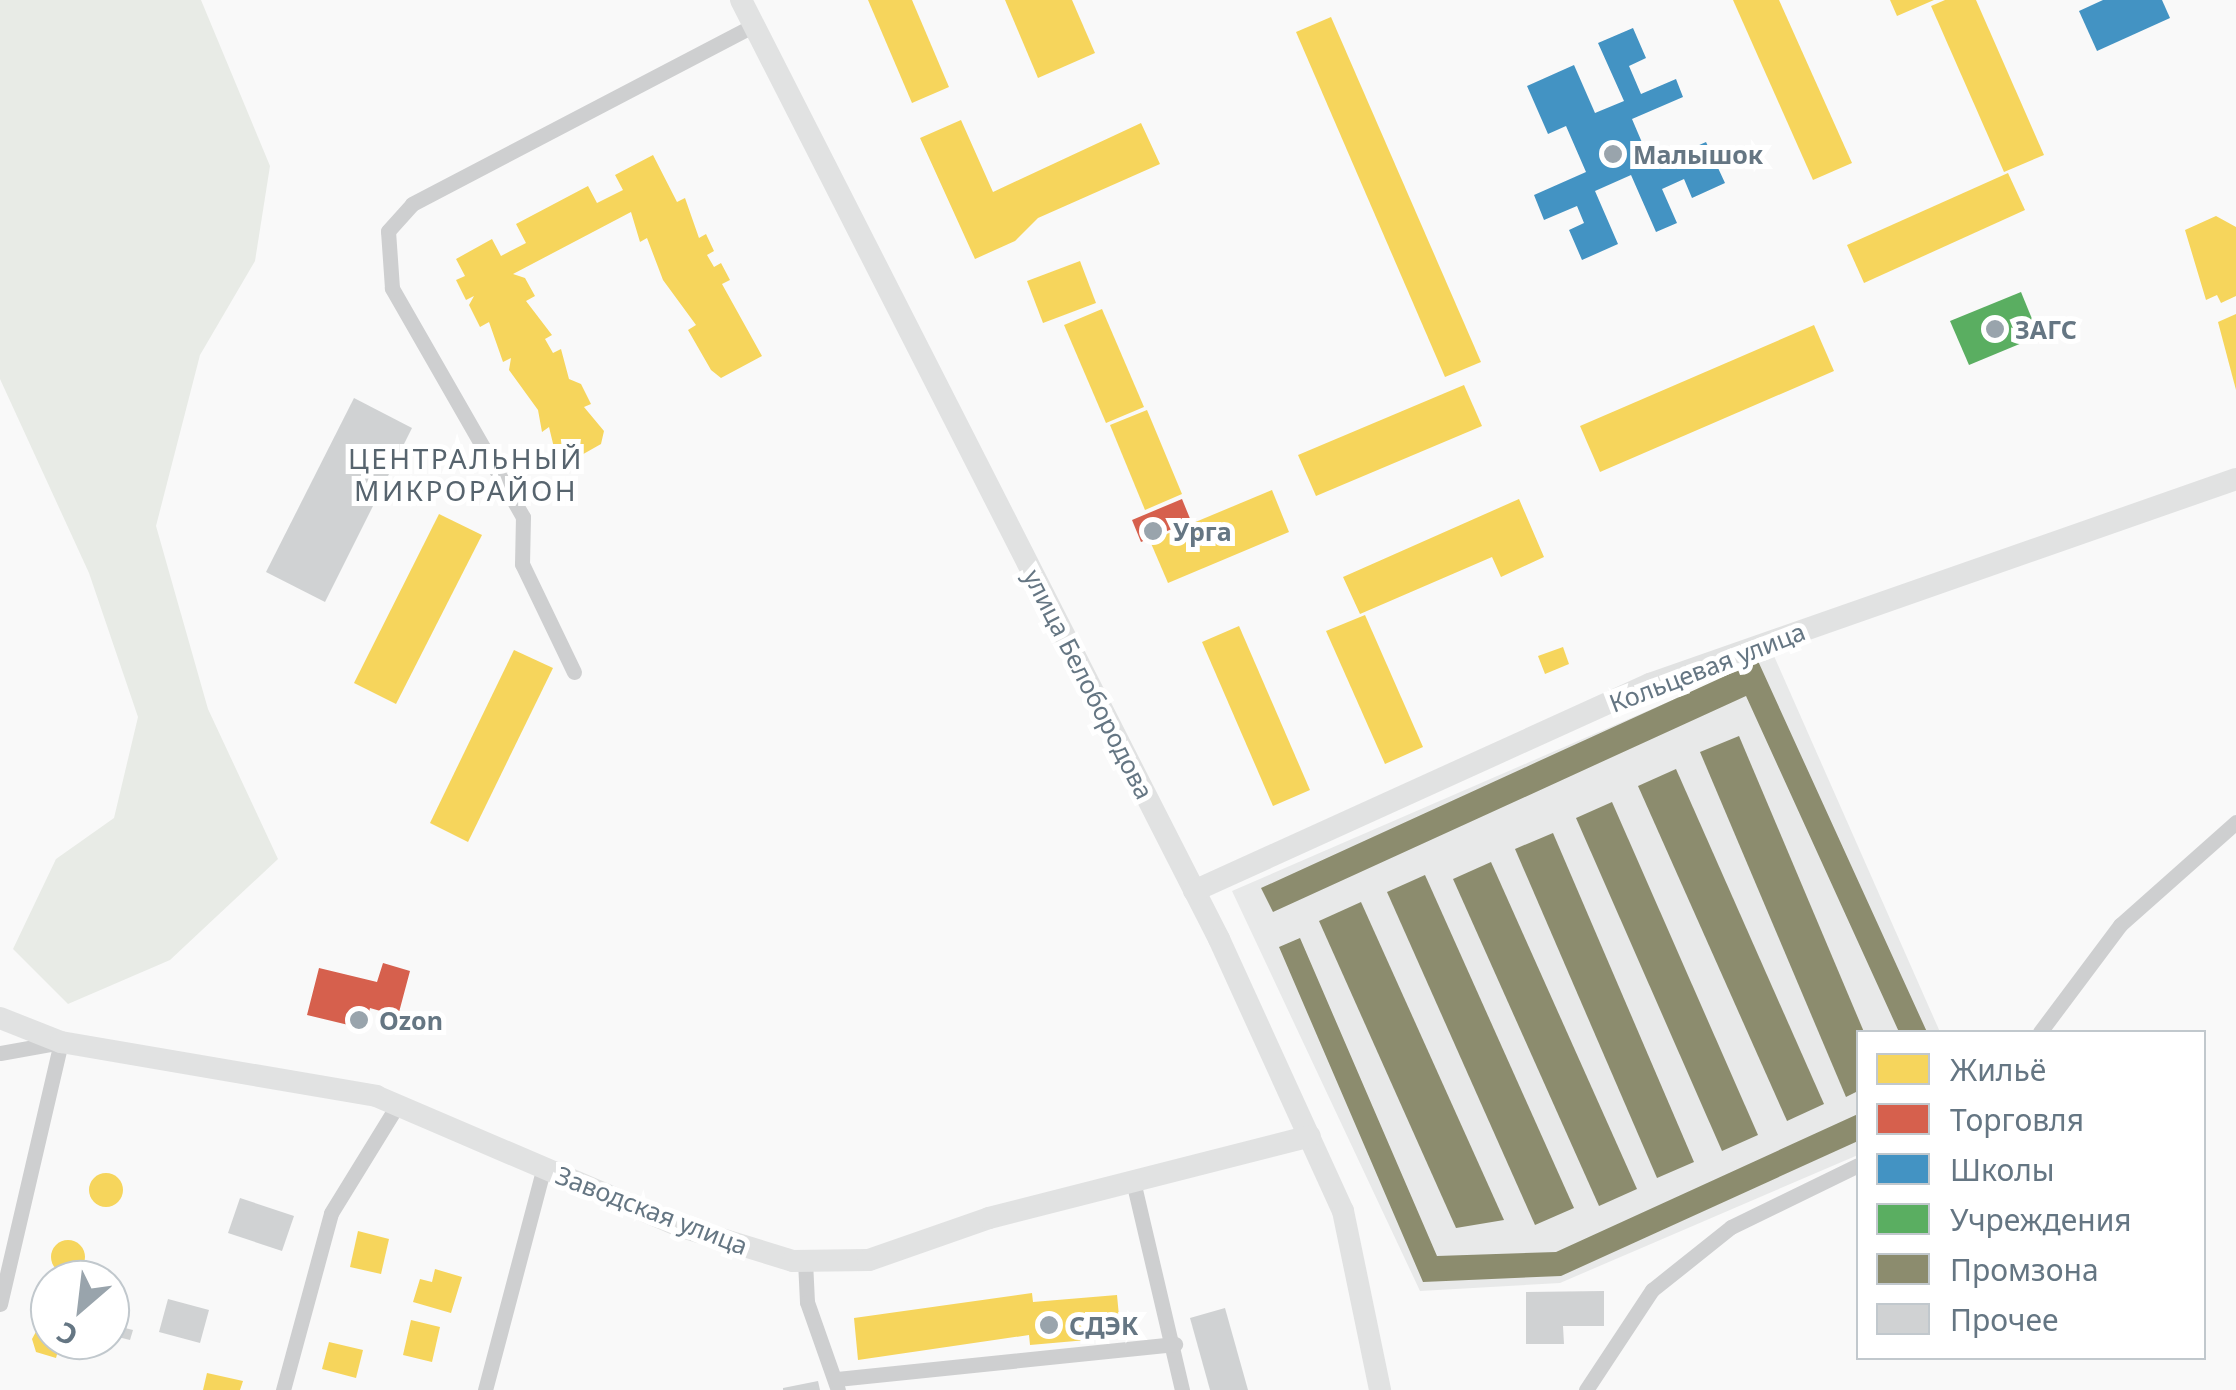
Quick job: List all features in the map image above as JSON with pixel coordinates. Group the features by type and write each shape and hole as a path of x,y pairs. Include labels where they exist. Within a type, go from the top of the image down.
{"street":[{"name":"улица Белобородова","path":"741,0 1194,891 1310,1136 1367,1294 1380,1390"},
{"path":"574,672 522,564 523,516 392,288 388,231 412,204 754,25"},
{"name":"Кольцевая улица","path":"1194,891 1650,684 2236,479"},
{"path":"2041,1030 2120,924 2236,822"},
{"name":"Заводская улица","path":"0,1018 61,1042 312,1079 398,1104 682,1226 806,1261 869,1260 1133,1181 1310,1136"},
{"path":"0,1054 61,1042 0,1304"},
{"path":"283,1390 331,1213 398,1104"},
{"path":"485,1390 544,1167"},
{"path":"1586,1390 1652,1290 1731,1227 1856,1167"},
{"path":"1133,1181 1175,1344 1182,1390"},
{"path":"806,1261 808,1302 838,1384 1175,1344"}],"shaded area":[{"path":"0,0 201,0 270,166 255,261 200,355 156,526 208,709 278,859 170,960 68,1004 13,949 56,859 114,818 138,717 89,573 0,379"},
{"path":"1774,656 1939,1030 1856,1030 1856,1156 1560,1283 1420,1291 1232,891"}],"building: Жильё":[{"path":"868,0 912,0 949,87 912,103"},
{"path":"1005,0 1072,0 1095,53 1038,78"},
{"path":"1733,0 1779,0 1852,163 1813,180"},
{"path":"1890,0 1934,0 1897,16"},
{"path":"1945,0 1976,0 2044,155 2004,172 1931,6"},
{"path":"1331,17 1481,362 1445,377 1296,32"},
{"path":"961,120 993,192 1141,123 1160,164 1038,218 1015,241 975,259 920,138"},
{"path":"653,155 677,202 685,198 699,238 706,234 714,251 707,255 714,267 721,263 730,280 722,284 762,356 721,378 711,370 688,330 696,325 663,280 647,238 640,242 631,212 513,274 525,278 535,296 526,301 552,335 545,339 553,353 561,349 569,379 581,384 591,404 584,407 604,431 601,444 571,461 566,451 556,456 549,427 542,432 538,410 509,370 511,358 503,362 489,322 480,327 469,305 474,296 466,300 456,280 465,276 456,259 492,239 501,256 526,243 516,224 588,186 597,203 623,190 615,175"},
{"path":"2008,173 2025,210 1864,283 1847,245"},
{"path":"2216,216 2236,227 2236,296 2221,303 2217,295 2206,300 2185,230"},
{"path":"1080,261 1096,303 1043,323 1027,281"},
{"path":"1102,309 1144,407 1106,423 1064,325"},
{"path":"2236,314 2236,390 2218,322"},
{"path":"1814,325 1834,371 1600,472 1580,426"},
{"path":"1464,385 1482,426 1316,496 1298,455"},
{"path":"1147,410 1182,494 1145,510 1110,425"},
{"path":"1272,490 1289,532 1168,583 1150,541"},
{"path":"1519,499 1544,557 1501,577 1492,557 1360,614 1343,577"},
{"path":"439,514 482,535 396,704 354,683"},
{"path":"1365,615 1423,747 1385,764 1326,631"},
{"path":"1239,626 1310,790 1273,806 1202,642"},
{"path":"1563,647 1569,664 1545,674 1538,656"},
{"path":"514,650 553,668 468,842 430,823"},
{"path":"106,1173 118,1178 123,1190 118,1202 106,1207 94,1202 89,1190 94,1178"},
{"path":"358,1231 389,1239 381,1274 350,1267"},
{"path":"68,1240 80,1245 84,1260 51,1257 56,1245"},
{"path":"435,1269 462,1277 451,1313 413,1302 420,1279 432,1282"},
{"path":"1032,1293 1033,1302 1117,1295 1121,1337 1030,1345 1029,1335 858,1360 854,1318"},
{"path":"411,1320 440,1327 432,1362 403,1355"},
{"path":"329,1342 363,1350 356,1378 322,1369"},
{"path":"207,1373 243,1381 240,1390 203,1390"}],"building: Торговля":[{"path":"1182,499 1191,521 1141,542 1132,520"},
{"path":"383,963 410,971 398,1016 370,1008 365,1029 307,1015 319,968 377,982"}],"building: Школы":[{"path":"2103,0 2162,0 2170,18 2097,51 2079,11"},
{"name":"Малышок","path":"1633,28 1646,58 1629,66 1641,94 1676,79 1683,97 1632,119 1652,166 1706,142 1725,183 1692,198 1684,179 1662,189 1677,223 1656,232 1631,175 1595,191 1618,244 1582,260 1569,230 1584,223 1577,206 1544,220 1534,195 1586,172 1566,126 1548,134 1527,86 1574,65 1595,113 1624,101 1598,43"}],"building: Учреждения":[{"name":"ЗАГС","path":"2021,292 2039,336 1969,365 1950,321"}],"building: Промзона":[{"path":"1758,661 1926,1030 1898,1030 1746,696 1273,912 1261,888"},
{"path":"1739,736 1863,1030 1856,1030 1856,1092 1846,1097 1700,752"},
{"path":"1676,769 1824,1104 1787,1121 1638,786"},
{"path":"1612,802 1758,1135 1722,1151 1576,818"},
{"path":"1553,833 1694,1162 1657,1178 1515,849"},
{"path":"1491,862 1637,1189 1599,1206 1453,879"},
{"path":"1425,875 1574,1208 1535,1225 1387,892"},
{"path":"1361,902 1504,1220 1456,1228 1319,921"},
{"path":"1300,938 1437,1256 1556,1252 1856,1115 1856,1142 1561,1276 1423,1282 1279,947"}],"building: Прочее":[{"path":"354,398 412,428 325,602 266,572"},
{"path":"240,1198 294,1216 282,1251 228,1233"},
{"path":"1604,1291 1604,1326 1563,1326 1564,1344 1526,1344 1526,1292"},
{"path":"168,1299 209,1310 200,1343 159,1332"},
{"path":"1225,1308 1248,1390 1210,1390 1190,1318"},
{"path":"818,1381 820,1390 783,1390 783,1388"}],"place":[{"name":"Малышок","path":"1613,154"},
{"name":"ЗАГС","path":"1995,329"},
{"name":"Урга","path":"1153,531"},
{"name":"Ozon","path":"359,1020"},
{"name":"СДЭК","path":"1049,1325"}],"district":[{"name":"ЦЕНТРАЛЬНЫЙ МИКРОРАЙОН","path":"466,474"}]}
